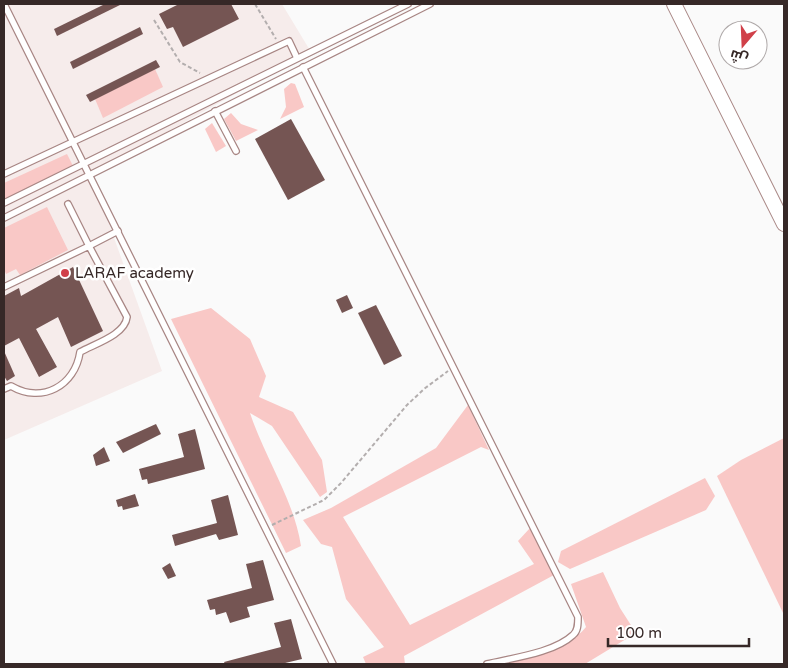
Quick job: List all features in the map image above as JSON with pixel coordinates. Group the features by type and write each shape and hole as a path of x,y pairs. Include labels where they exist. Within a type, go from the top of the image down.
{"street":[{"path":"674,4 784,224"}],"lane":[{"path":"4,4 85,163 333,664"},
{"path":"4,203 408,4"},
{"path":"4,218 430,4"},
{"path":"4,174 289,41 297,58"},
{"path":"303,67 578,617 578,626 574,634 566,640 542,651 487,664"},
{"path":"215,111 236,151"},
{"path":"4,389 11,386 37,394 62,386 74,372 80,352 124,326 126,317 68,204"},
{"path":"4,287 118,231"}],"path":[{"path":"255,4 280,45"},
{"path":"154,20 180,62 209,78"},
{"path":"265,528 324,500 342,483 407,405 442,374 454,369"}],"shaded area":[{"name":"LARAF academy","path":"4,4 282,4 311,52 91,174 162,371 4,440"},
{"path":"155,69 163,87 103,118 95,99"},
{"path":"291,83 295,84 304,107 280,119 286,107 284,89"},
{"path":"231,113 241,124 258,130 236,141 224,119"},
{"path":"212,123 226,146 216,152 205,129"},
{"path":"67,154 73,166 4,200 4,183"},
{"path":"47,207 68,250 20,275 16,269 6,274 4,269 4,228"},
{"path":"211,308 250,339 266,376 259,397 293,412 322,460 327,492 320,497 272,426 250,413 286,496 297,529 301,546 286,553 171,319"},
{"path":"468,405 489,450 481,447 343,517 410,625 534,564 518,541 530,528 554,575 404,656 405,664 366,664 363,657 384,647 346,599 332,547 321,544 303,520 331,508 436,448"},
{"path":"784,438 784,615 717,476 741,460"},
{"path":"705,478 715,496 706,510 570,569 558,562 561,551"},
{"path":"603,572 620,608 636,633 585,664 501,664 558,648 578,635 586,627 571,584"}],"building":[{"path":"105,4 122,4 57,36 54,29"},
{"path":"179,4 231,4 239,19 183,47 173,27 167,29 159,14"},
{"path":"140,27 143,34 73,69 70,62"},
{"path":"156,60 160,67 90,102 86,95"},
{"path":"291,119 325,180 288,200 255,139"},
{"path":"73,267 103,331 71,347 58,317 36,329 57,367 39,377 19,338 4,346 4,296 19,288 21,296"},
{"path":"347,295 353,308 342,313 336,300"},
{"path":"376,305 402,356 384,365 358,313"},
{"path":"4,351 15,376 7,381 4,376"},
{"path":"156,424 161,434 123,453 116,442"},
{"path":"195,429 205,469 148,484 147,479 142,480 139,469 184,457 178,434"},
{"path":"104,447 110,461 96,466 93,455"},
{"path":"135,494 139,506 123,510 122,506 118,507 116,500"},
{"path":"228,495 238,535 219,540 216,534 175,546 172,535 217,523 211,500"},
{"path":"263,560 274,600 247,607 250,617 230,623 226,612 216,615 215,609 210,610 207,600 252,588 246,564"},
{"path":"170,563 176,576 168,579 162,568"},
{"path":"291,619 302,659 281,664 225,664 224,662 281,647 274,623"}],"place":[{"name":"LARAF academy","path":"65,273"}]}
